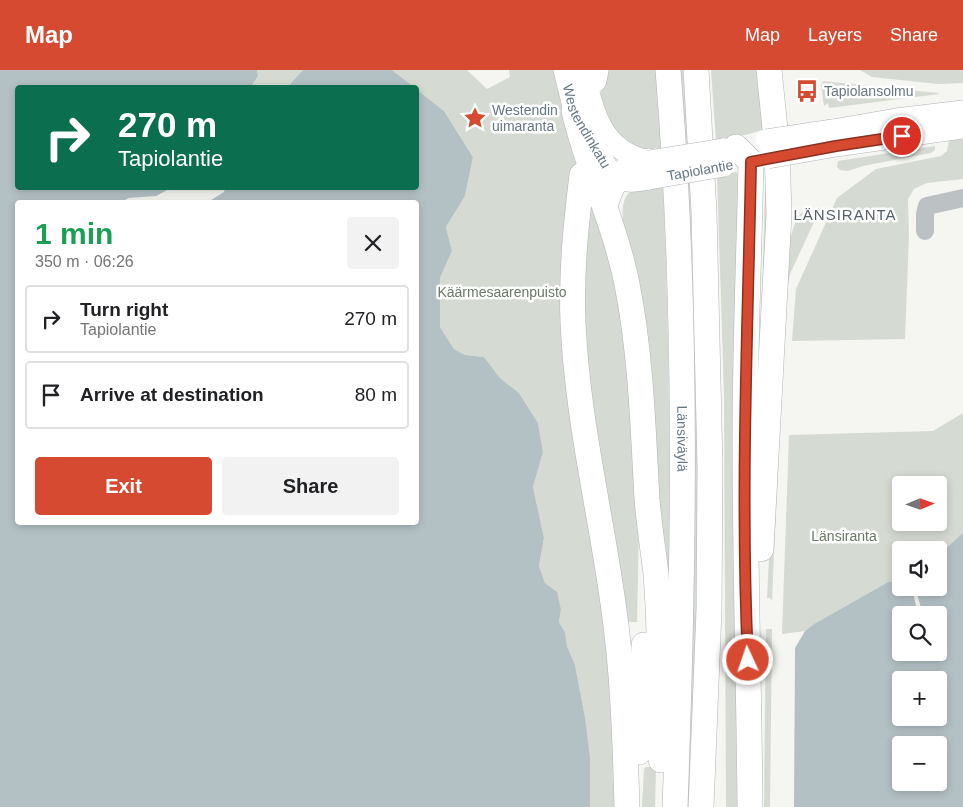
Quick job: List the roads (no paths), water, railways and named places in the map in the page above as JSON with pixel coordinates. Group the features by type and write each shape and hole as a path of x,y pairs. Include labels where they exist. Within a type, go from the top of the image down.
{"highway":[{"name":"Länsiväylä","path":"668,70 677,213 683,467 682,606 675,807"},
{"name":"Länsiväylä","path":"696,70 704,212 710,466 709,610 701,807"},
{"path":"749,679 758,604 779,214 777,148 769,70"},
{"path":"574,111 586,157 605,205 625,276 634,322 648,502 656,574 660,643 661,807"},
{"path":"745,154 746,605 749,679 750,807"},
{"path":"605,205 616,178 634,166 649,170"},
{"path":"582,175 575,232 573,322 583,424 613,604 621,683 627,807"},
{"path":"637,807 648,502"},
{"path":"709,610 716,706 718,807"}],"main road":[{"name":"Westendinkatu","path":"564,70 574,111 604,163 616,178"},
{"name":"Westendinkatu","path":"591,73 588,90 599,122 608,137 624,153 649,170"},
{"name":"Tapiolantie","path":"835,138 896,119 963,111"},
{"name":"Tapiolantie","path":"649,170 835,138 963,128"}],"street":[{"path":"926,231 925,214 927,206 963,198"}],"place":[{"name":"Tapiolansolmu","path":"807,91"},
{"name":"Westendin uimaranta","path":"475,118"}],"district":[{"name":"LÄNSIRANTA","path":"845,215"}],"park label":[{"name":"Käärmesaarenpuisto","path":"502,292"},
{"name":"Länsiranta","path":"844,536"}]}
